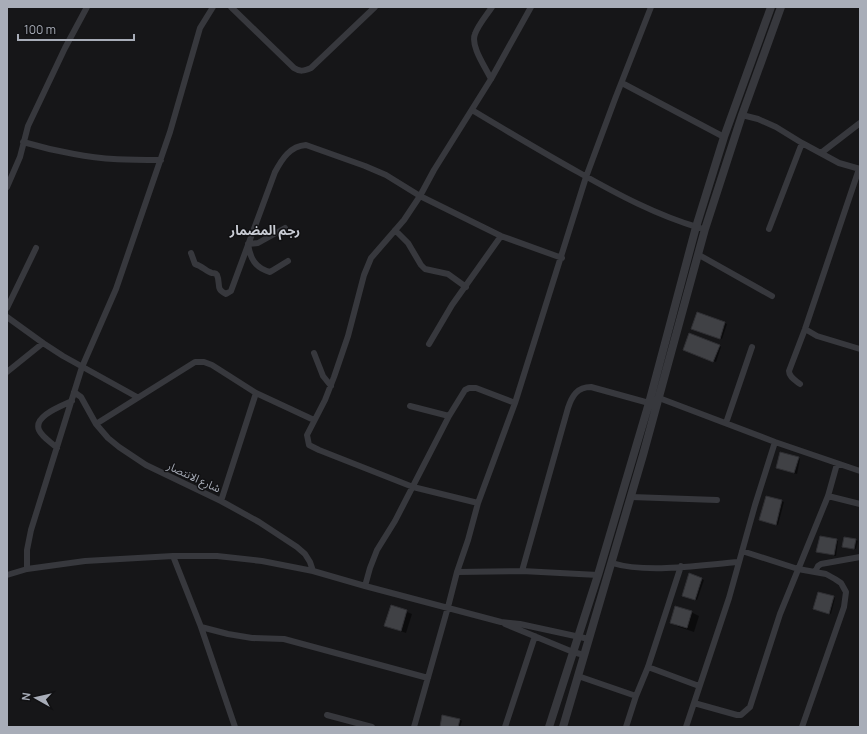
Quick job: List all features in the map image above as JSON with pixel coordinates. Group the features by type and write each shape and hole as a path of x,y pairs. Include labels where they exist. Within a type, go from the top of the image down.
{"street":[{"path":"7,187 20,157 28,126 65,48 87,7"},
{"path":"27,569 27,550 31,530 82,367 116,289 161,160 200,28 212,7"},
{"path":"231,7 294,68 303,71 311,68 375,7"},
{"path":"491,79 477,52 474,39 476,31 492,7"},
{"path":"478,503 413,486 314,448 309,445 307,435 331,386 348,336 367,265 377,249 395,230 420,196 434,170 491,79 531,7"},
{"path":"414,727 457,572 468,540 478,503 515,403 562,258 586,177 651,7"},
{"path":"549,727 579,637 649,403 696,227 724,137 771,7"},
{"path":"563,727 631,497 705,229 742,115 781,7"},
{"path":"622,83 724,137"},
{"path":"472,110 624,198 696,227 705,229"},
{"path":"742,115 776,126 802,143 840,163 860,169 789,371 789,375 800,384"},
{"path":"821,153 860,123"},
{"path":"23,142 93,157 117,160 161,160"},
{"path":"769,229 802,143"},
{"path":"191,253 195,264 202,266 209,272 217,275 221,292 226,294 231,291 280,162 290,151 300,145 310,146 365,166 400,182 420,196 501,236 562,258"},
{"path":"248,244 258,243 285,228"},
{"path":"395,230 408,243 425,269 448,274 466,287"},
{"path":"429,344 452,305 501,236"},
{"path":"248,244 252,260 262,270 270,272 288,261"},
{"path":"7,308 36,248"},
{"path":"699,254 772,296"},
{"path":"7,317 43,343 82,367 138,397"},
{"path":"805,329 817,336 860,349"},
{"path":"7,372 43,343"},
{"path":"726,423 752,347"},
{"path":"314,353 323,376 331,386"},
{"path":"96,424 195,362 204,362 212,365 256,393 314,420"},
{"path":"522,571 568,408 577,391 582,388 591,387 649,403"},
{"path":"365,586 377,550 395,522 463,393 469,388 476,388 515,403"},
{"name":"شارع الانتصار","path":"74,392 81,397 96,424 108,438 133,457 174,479 243,512 297,547 305,554 313,571"},
{"path":"221,501 256,393"},
{"path":"659,398 775,442 860,471"},
{"path":"57,448 41,433 38,426 46,414 72,401"},
{"path":"410,406 450,416"},
{"path":"686,727 698,686 729,598 755,505 775,442"},
{"path":"694,703 737,715 741,715 750,707 772,638 828,496 837,464"},
{"path":"828,496 860,504"},
{"path":"631,497 717,500"},
{"path":"742,551 798,569 826,574 841,583 846,592 844,607 802,727"},
{"path":"7,574 27,569 85,561 173,556 196,555 262,561 313,571 501,622 573,652 584,654"},
{"path":"173,556 201,626 236,727"},
{"path":"815,572 821,564 860,557"},
{"path":"612,563 621,566 661,568 739,562"},
{"path":"626,727 636,696 648,667 681,566"},
{"path":"457,572 522,571 598,575"},
{"path":"501,622 520,624 589,639"},
{"path":"201,626 228,634 252,638 284,639 428,678"},
{"path":"505,727 535,636"},
{"path":"648,667 698,686"},
{"path":"578,676 636,696"},
{"path":"327,715 372,727"}],"building":[{"path":"697,312 725,322 720,339 691,329"},
{"path":"689,333 720,345 713,362 683,350"},
{"path":"780,452 799,457 794,473 776,468"},
{"path":"766,496 782,500 776,525 759,520"},
{"path":"820,536 837,539 834,555 816,552"},
{"path":"844,537 856,539 854,549 842,547"},
{"path":"689,573 702,578 695,600 682,596"},
{"path":"818,592 834,596 829,614 813,609"},
{"path":"391,605 407,610 401,631 384,626"},
{"path":"675,606 692,611 687,628 670,623"},
{"path":"442,715 460,719 458,727 440,727"}],"district":[{"name":"رجم المضمار","path":"265,230"}]}
